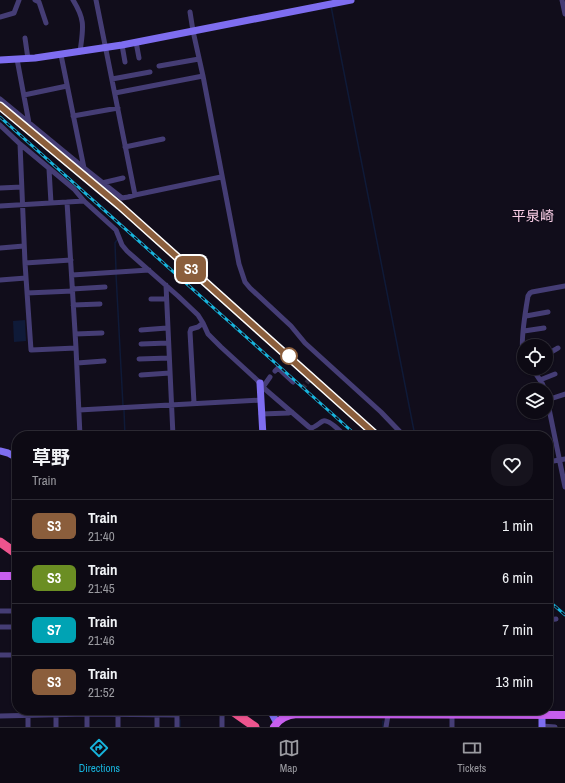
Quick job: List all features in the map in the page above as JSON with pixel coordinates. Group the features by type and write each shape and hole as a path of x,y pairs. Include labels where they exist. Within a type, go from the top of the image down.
{"highway":[{"path":"0,542 12,550"},
{"path":"239,715 255,727"}],"main road":[{"path":"0,576 12,576"},
{"path":"553,714 565,715"},
{"path":"276,725 285,716 291,715"}],"street":[{"path":"0,17 14,13 19,0"},
{"path":"35,0 39,2 46,23"},
{"path":"73,0 83,21 80,52"},
{"path":"96,0 135,195"},
{"path":"0,60 28,59 62,55 122,45 351,0"},
{"path":"562,0 565,14"},
{"path":"190,12 221,177 239,264 245,282 291,326 305,343 381,412 399,431"},
{"path":"25,38 28,59"},
{"path":"136,42 139,58"},
{"path":"122,45 125,62"},
{"path":"62,55 84,168"},
{"path":"17,59 29,124"},
{"path":"159,66 199,59"},
{"path":"112,79 150,72"},
{"path":"115,93 203,76"},
{"path":"24,95 68,86"},
{"path":"0,100 122,198 221,177"},
{"path":"73,116 118,108"},
{"path":"0,124 20,144 74,189 84,201 116,230 122,245 198,315 208,334 261,385 311,428 311,431"},
{"path":"0,131 6,130"},
{"path":"125,147 163,139"},
{"path":"20,144 24,246 31,350 76,348"},
{"path":"49,169 51,203"},
{"path":"102,183 123,178"},
{"path":"0,188 22,187"},
{"path":"0,206 84,201"},
{"path":"67,202 74,305 80,431"},
{"path":"0,248 24,246"},
{"path":"25,263 71,260"},
{"path":"72,275 150,270"},
{"path":"0,280 26,278"},
{"path":"166,285 173,431"},
{"path":"523,339 528,296 530,293 565,286"},
{"path":"27,293 105,287"},
{"path":"151,299 166,299"},
{"path":"74,305 100,304"},
{"path":"526,316 548,312"},
{"path":"194,403 190,332 191,329 198,327 203,323"},
{"path":"141,330 167,328"},
{"path":"524,331 544,328"},
{"path":"75,334 102,333"},
{"path":"140,344 168,343"},
{"path":"553,351 558,348"},
{"path":"139,359 169,358"},
{"path":"77,363 104,362"},
{"path":"275,371 278,368 293,382"},
{"path":"141,375 170,374"},
{"path":"540,380 555,374"},
{"path":"537,375 542,383"},
{"path":"263,431 261,385 270,376"},
{"path":"553,398 565,394"},
{"path":"79,410 261,400"},
{"path":"262,414 292,412"},
{"path":"552,419 562,459 565,487"},
{"path":"311,428 324,421 328,421 339,431"},
{"path":"0,451 12,455"},
{"path":"0,611 12,611"},
{"path":"0,627 12,627"},
{"path":"0,655 12,655"},
{"path":"28,715 28,727"},
{"path":"0,716 56,715 56,727"},
{"path":"87,715 87,727"},
{"path":"118,715 118,727"},
{"path":"158,715 158,727"},
{"path":"177,715 177,727"},
{"path":"222,715 222,727"},
{"path":"272,715 276,725"},
{"path":"386,727 387,715"},
{"path":"452,715 452,727"},
{"path":"543,715 542,727 555,727"}],"water":[{"path":"25,320 26,341 14,342 13,321"}],"waterway":[{"path":"331,6 414,431"},
{"path":"116,270 115,243 117,240"},
{"path":"116,274 123,406"},
{"path":"124,410 125,431"},
{"path":"180,720 180,727"},
{"path":"383,721 383,727"}],"tunnel":[{"path":"302,389 309,380"}],"railway":[{"path":"0,107 120,206 371,431"},
{"path":"0,117 351,431"},
{"path":"553,604 565,615"}],"train":[{"name":"S3","path":"0,106 120,206 372,431"}],"district":[{"name":"平泉崎","path":"533,216"}]}
